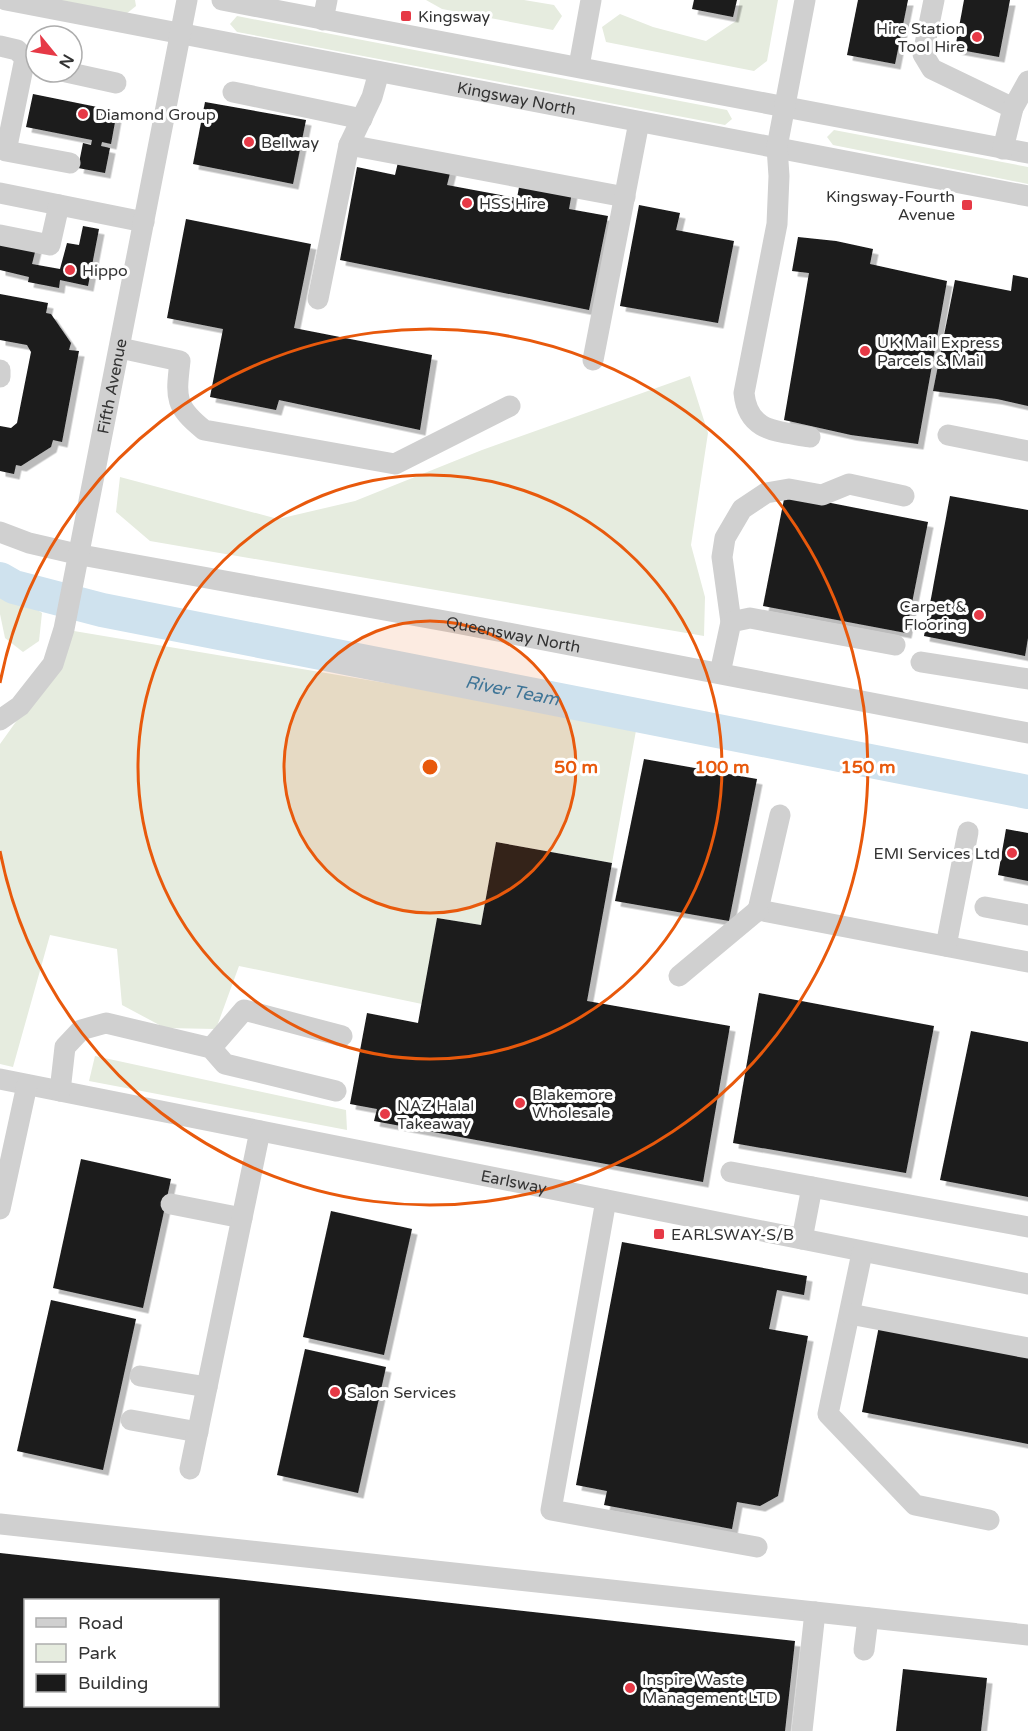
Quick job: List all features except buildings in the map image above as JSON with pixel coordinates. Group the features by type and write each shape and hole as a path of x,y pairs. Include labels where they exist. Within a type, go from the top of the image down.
{"street":[{"name":"Kingsway North","path":"6,0 1028,196"},
{"name":"Fifth Avenue","path":"0,720 20,706 53,664 64,629 81,555 187,0"},
{"path":"222,0 325,10 579,66 1028,153"},
{"path":"579,66 591,0"},
{"path":"805,0 777,147 780,176 777,224 744,393 746,408 753,420 766,428 810,437"},
{"path":"934,0 923,54 932,69 1012,108"},
{"path":"0,46 16,50 24,56"},
{"path":"318,299 349,145 363,119 379,72"},
{"path":"84,76 116,83"},
{"path":"1003,149 1012,108 1028,81"},
{"path":"24,84 6,151 70,163"},
{"path":"233,92 363,119"},
{"path":"593,360 639,122"},
{"path":"349,145 625,197"},
{"path":"0,193 144,222"},
{"path":"0,235 50,245 59,205"},
{"path":"120,348 180,361 177,393 185,415 204,430 394,464 510,406"},
{"path":"0,370 0,377"},
{"path":"948,435 1028,451"},
{"path":"720,673 731,622 722,557 725,538 742,509 766,493 789,489 822,495 849,484 904,496"},
{"name":"Queensway North","path":"0,532 29,543 81,555 720,673 1028,733"},
{"path":"731,622 750,618 895,645"},
{"path":"921,662 1028,680"},
{"path":"679,976 758,910 780,815"},
{"path":"946,946 968,832"},
{"path":"985,907 1028,915"},
{"path":"758,910 1028,962"},
{"path":"211,1048 244,1011 342,1036"},
{"path":"60,1091 65,1047 81,1030 106,1023 211,1048 225,1064 336,1091"},
{"name":"Earlsway","path":"0,1079 802,1239 862,1253 1028,1284"},
{"path":"0,1209 27,1084"},
{"path":"190,1470 260,1131"},
{"path":"731,1172 1028,1227"},
{"path":"802,1239 812,1187"},
{"path":"606,1200 551,1510 757,1547"},
{"path":"171,1204 242,1218"},
{"path":"862,1253 828,1414 915,1505 988,1520"},
{"path":"850,1314 1028,1348"},
{"path":"140,1376 207,1387"},
{"path":"131,1420 198,1432"},
{"path":"0,1524 1028,1635"},
{"path":"802,1731 814,1612"},
{"path":"864,1650 868,1618"}],"green space":[{"path":"55,0 135,0 136,6 126,14"},
{"path":"426,0 524,0 554,5 562,16 553,30 442,9"},
{"path":"740,0 778,0 767,61 754,71 606,42 602,27 620,14 653,27 706,41 736,21"},
{"path":"237,16 727,110 732,119 725,125 237,32 230,24"},
{"path":"834,130 1028,167 1028,184 833,145 827,137"},
{"path":"690,376 708,433 691,545 705,597 704,636 150,541 116,512 120,477 278,519 355,501 482,450"},
{"path":"0,586 42,613 39,641 23,652 5,638 0,614"},
{"path":"74,631 637,725 612,863 496,842 481,925 437,918 422,1004 239,966 216,1029 165,1028 122,1005 117,949 50,935 13,1067 0,1064 0,744 43,684"},
{"path":"95,1056 346,1110 347,1130 89,1081"}],"waterway":[{"name":"River Team","path":"0,579 14,587 102,610 1028,792"}],"place":[{"name":"Kingsway","path":"406,16"},
{"name":"Hire Station Tool Hire","path":"977,37"},
{"name":"Diamond Group","path":"83,114"},
{"name":"Bellway","path":"249,142"},
{"name":"HSS Hire","path":"467,203"},
{"name":"Kingsway-Fourth Avenue","path":"967,205"},
{"name":"Hippo","path":"70,270"},
{"name":"UK Mail Express Parcels & Mail","path":"865,351"},
{"name":"Carpet & Flooring","path":"979,615"},
{"name":"EMI Services Ltd","path":"1012,853"},
{"name":"Blakemore Wholesale","path":"520,1103"},
{"name":"NAZ Halal Takeaway","path":"385,1114"},
{"name":"EARLSWAY-S/B","path":"659,1234"},
{"name":"Salon Services","path":"335,1392"},
{"name":"Inspire Waste Management LTD","path":"630,1688"}]}
